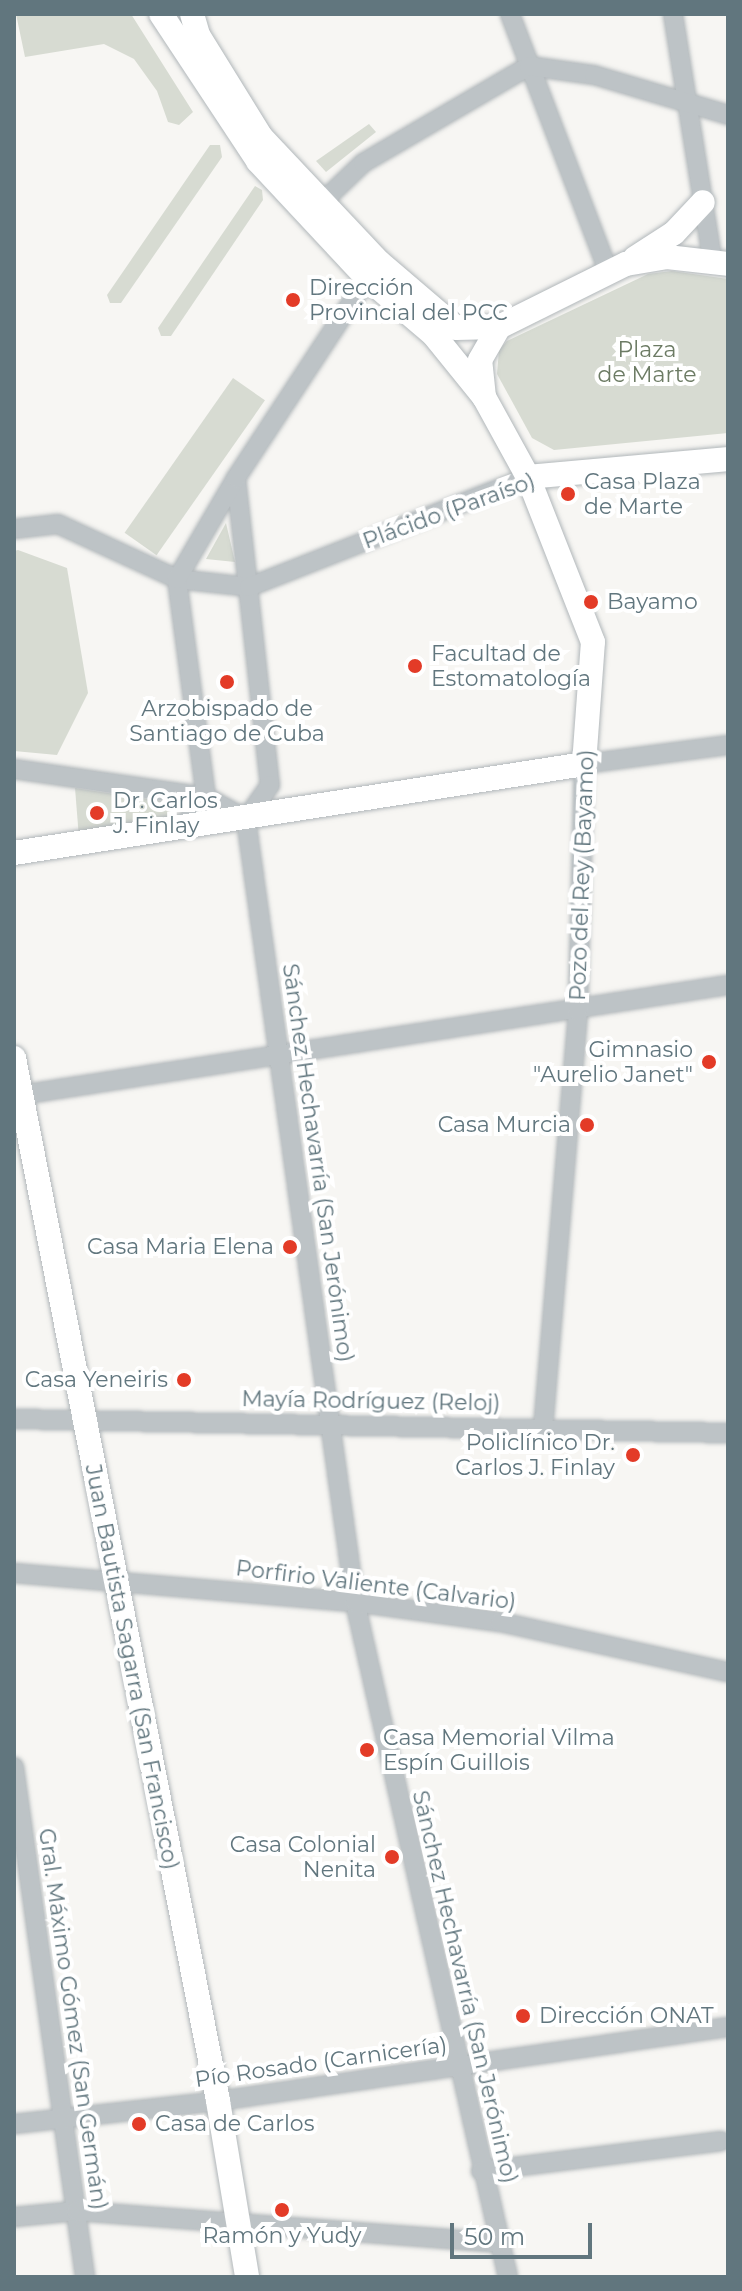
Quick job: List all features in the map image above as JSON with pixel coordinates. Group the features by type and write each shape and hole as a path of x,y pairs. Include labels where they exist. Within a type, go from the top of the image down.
{"main road":[{"path":"161,14 225,118 433,334 484,397"},
{"path":"192,14 198,35 261,137 315,209"},
{"path":"373,270 456,328 499,327 617,267 674,233 703,202"},
{"path":"617,267 667,257 720,264"},
{"path":"484,397 480,360 499,327"},
{"name":"Pozo del Rey (Bayamo)","path":"484,397 528,477 593,642 584,764"},
{"name":"Plácido (Paraíso)","path":"528,477 728,459"},
{"path":"14,853 584,764"},
{"name":"Juan Bautista Sagarra (San Francisco)","path":"14,1058 17,1096 218,2101 247,2277"}],"street":[{"path":"510,14 529,66 617,267"},
{"path":"673,14 685,105 703,202 720,264"},
{"path":"315,209 363,163 529,66 594,75 685,105 728,115"},
{"path":"181,829 206,797 177,579 236,478 373,270"},
{"name":"Plácido (Paraíso)","path":"14,529 58,524 177,579 249,587 528,477"},
{"path":"14,769 206,797 246,819 270,785 236,478"},
{"path":"584,764 728,745"},
{"name":"Pozo del Rey (Bayamo)","path":"543,1429 578,1011 584,764"},
{"name":"Sánchez Hechavarría (San Jerónimo)","path":"246,819 355,1602 481,2171 508,2277"},
{"path":"17,1096 578,1011 728,985"},
{"name":"Mayía Rodríguez (Reloj)","path":"14,1419 728,1433"},
{"name":"Porfirio Valiente (Calvario)","path":"14,1573 355,1602 500,1622 728,1672"},
{"name":"Gral. Máximo Gómez (San Germán)","path":"14,1767 21,1866 67,2118 85,2277"},
{"name":"Pío Rosado (Carnicería)","path":"14,2124 218,2101 728,2027"},
{"path":"481,2171 721,2141"},
{"path":"14,2217 76,2211 499,2243"}],"green space":[{"path":"16,14 131,14 193,112 179,125 168,122 157,91 134,59 104,44 25,57"},
{"path":"369,124 376,132 326,172 316,161"},
{"path":"210,145 220,145 222,157 121,303 110,303 107,295"},
{"path":"255,186 262,190 263,200 171,336 161,336 158,328"},
{"name":"Plaza de Marte","path":"672,271 728,279 728,433 554,450 532,438 497,374 499,350 507,341 648,274"},
{"path":"233,378 265,400 157,555 125,533"},
{"path":"226,523 235,562 206,559"},
{"path":"14,551 67,568 88,693 57,755 14,751"},
{"path":"75,788 174,803 178,819 79,838"}],"place":[{"name":"Dirección Provincial del PCC","path":"293,300"},
{"name":"Casa Plaza de Marte","path":"568,494"},
{"name":"Bayamo","path":"591,602"},
{"name":"Facultad de Estomatología","path":"415,666"},
{"name":"Arzobispado de Santiago de Cuba","path":"227,682"},
{"name":"Dr. Carlos J. Finlay","path":"97,813"},
{"name":"Gimnasio \"Aurelio Janet\"","path":"709,1062"},
{"name":"Casa Murcia","path":"587,1125"},
{"name":"Casa Maria Elena","path":"290,1247"},
{"name":"Casa Yeneiris","path":"184,1380"},
{"name":"Policlínico Dr. Carlos J. Finlay","path":"633,1455"},
{"name":"Casa Memorial Vilma Espín Guillois","path":"367,1750"},
{"name":"Casa Colonial Nenita","path":"392,1857"},
{"name":"Dirección ONAT","path":"523,2016"},
{"name":"Casa de Carlos","path":"139,2124"},
{"name":"Ramón y Yudy","path":"282,2210"}]}
